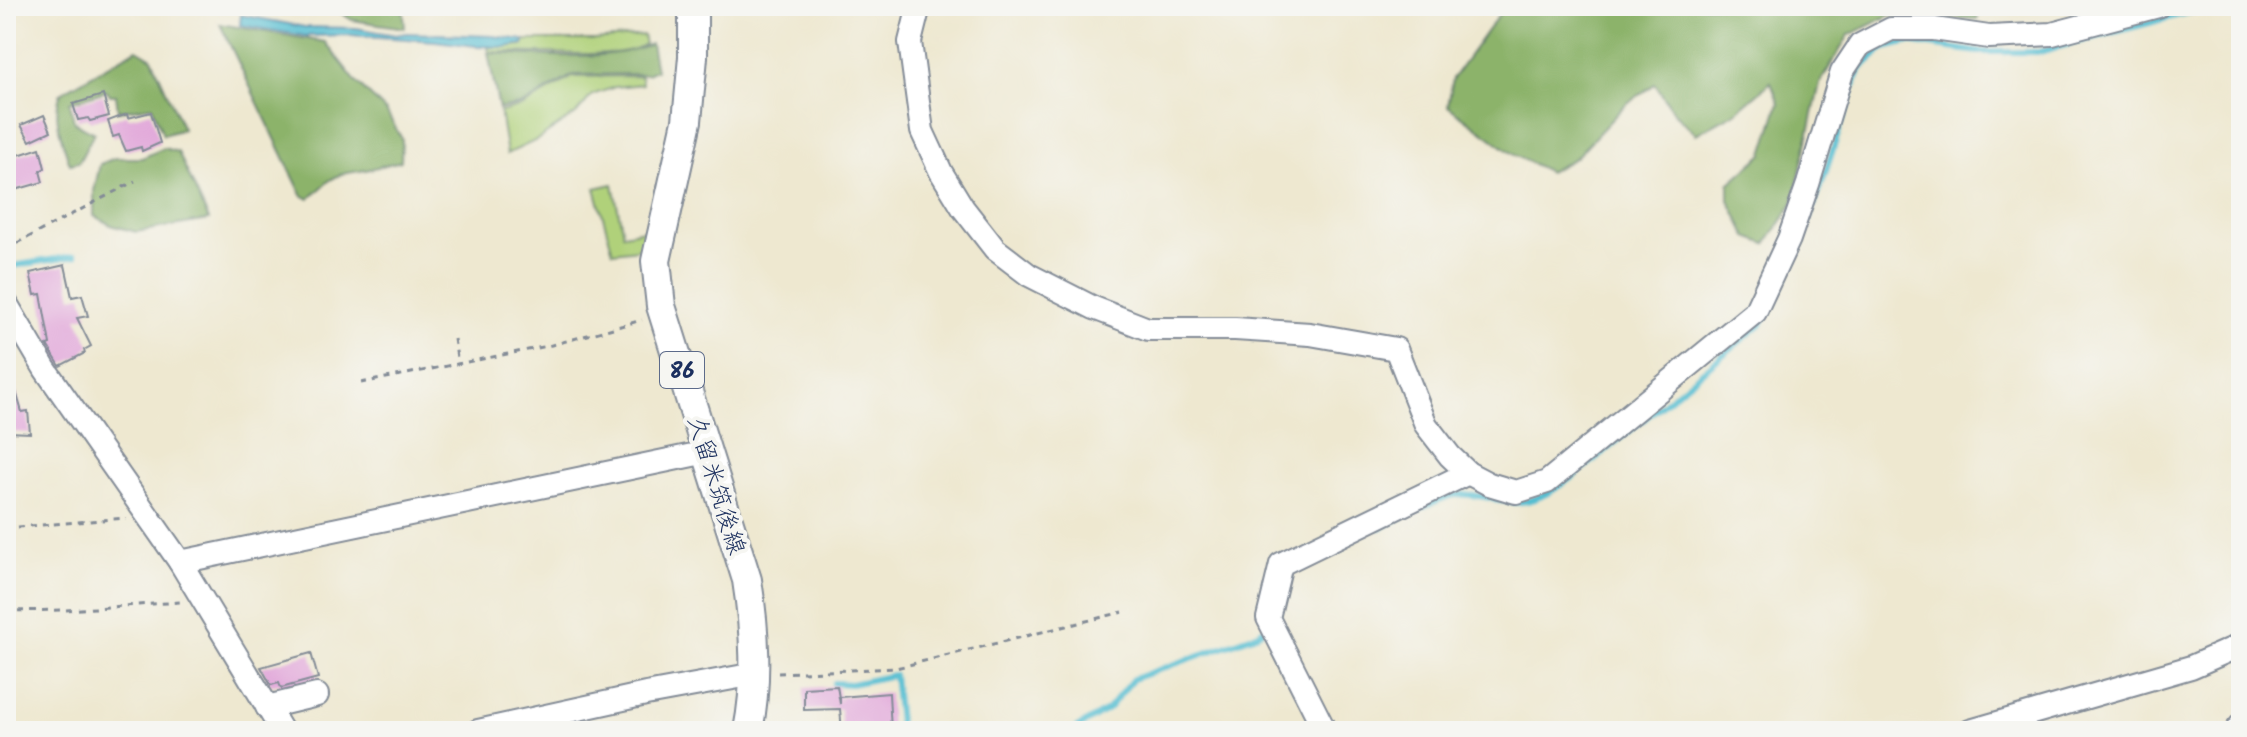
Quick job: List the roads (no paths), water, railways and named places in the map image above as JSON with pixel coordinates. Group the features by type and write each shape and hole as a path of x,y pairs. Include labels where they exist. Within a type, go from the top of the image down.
{"main road":[{"name":"久留米筑後線","path":"693,6 693,57 687,121 656,261 664,314 747,580 753,621 755,674 748,731"}],"street":[{"path":"919,6 910,42 922,131 941,172 963,208 995,249 1042,282 1094,308 1148,329 1235,329 1310,334 1396,349 1426,425 1450,456 1468,473 1489,484 1516,492 1547,482 1755,312 1789,239 1842,72 1860,45 1891,29 1934,29 1989,37 2052,34 2158,6"},
{"path":"6,303 45,369 180,562 281,731"},
{"path":"180,562 707,452"},
{"path":"1325,731 1268,618 1281,564 1468,473"},
{"path":"1970,731 2191,667 2241,645"},
{"path":"478,731 755,674"},
{"path":"267,707 317,695"},
{"path":"2236,731 2241,725"}],"water":[{"path":"241,15 305,27 356,28 396,35 492,36 524,40 523,44 506,47 349,35 305,36 240,25"}],"waterway":[{"path":"1800,239 1818,195 1859,70 1884,48 1909,42 1978,52 2039,52 2213,6"},
{"path":"1380,528 1455,495 1524,502 1561,485 1761,324 1780,289 1796,249"},
{"path":"6,267 75,256"},
{"path":"1072,731 1108,709 1133,679 1253,636 1269,626"},
{"path":"834,683 851,684 894,675 900,731"}]}
